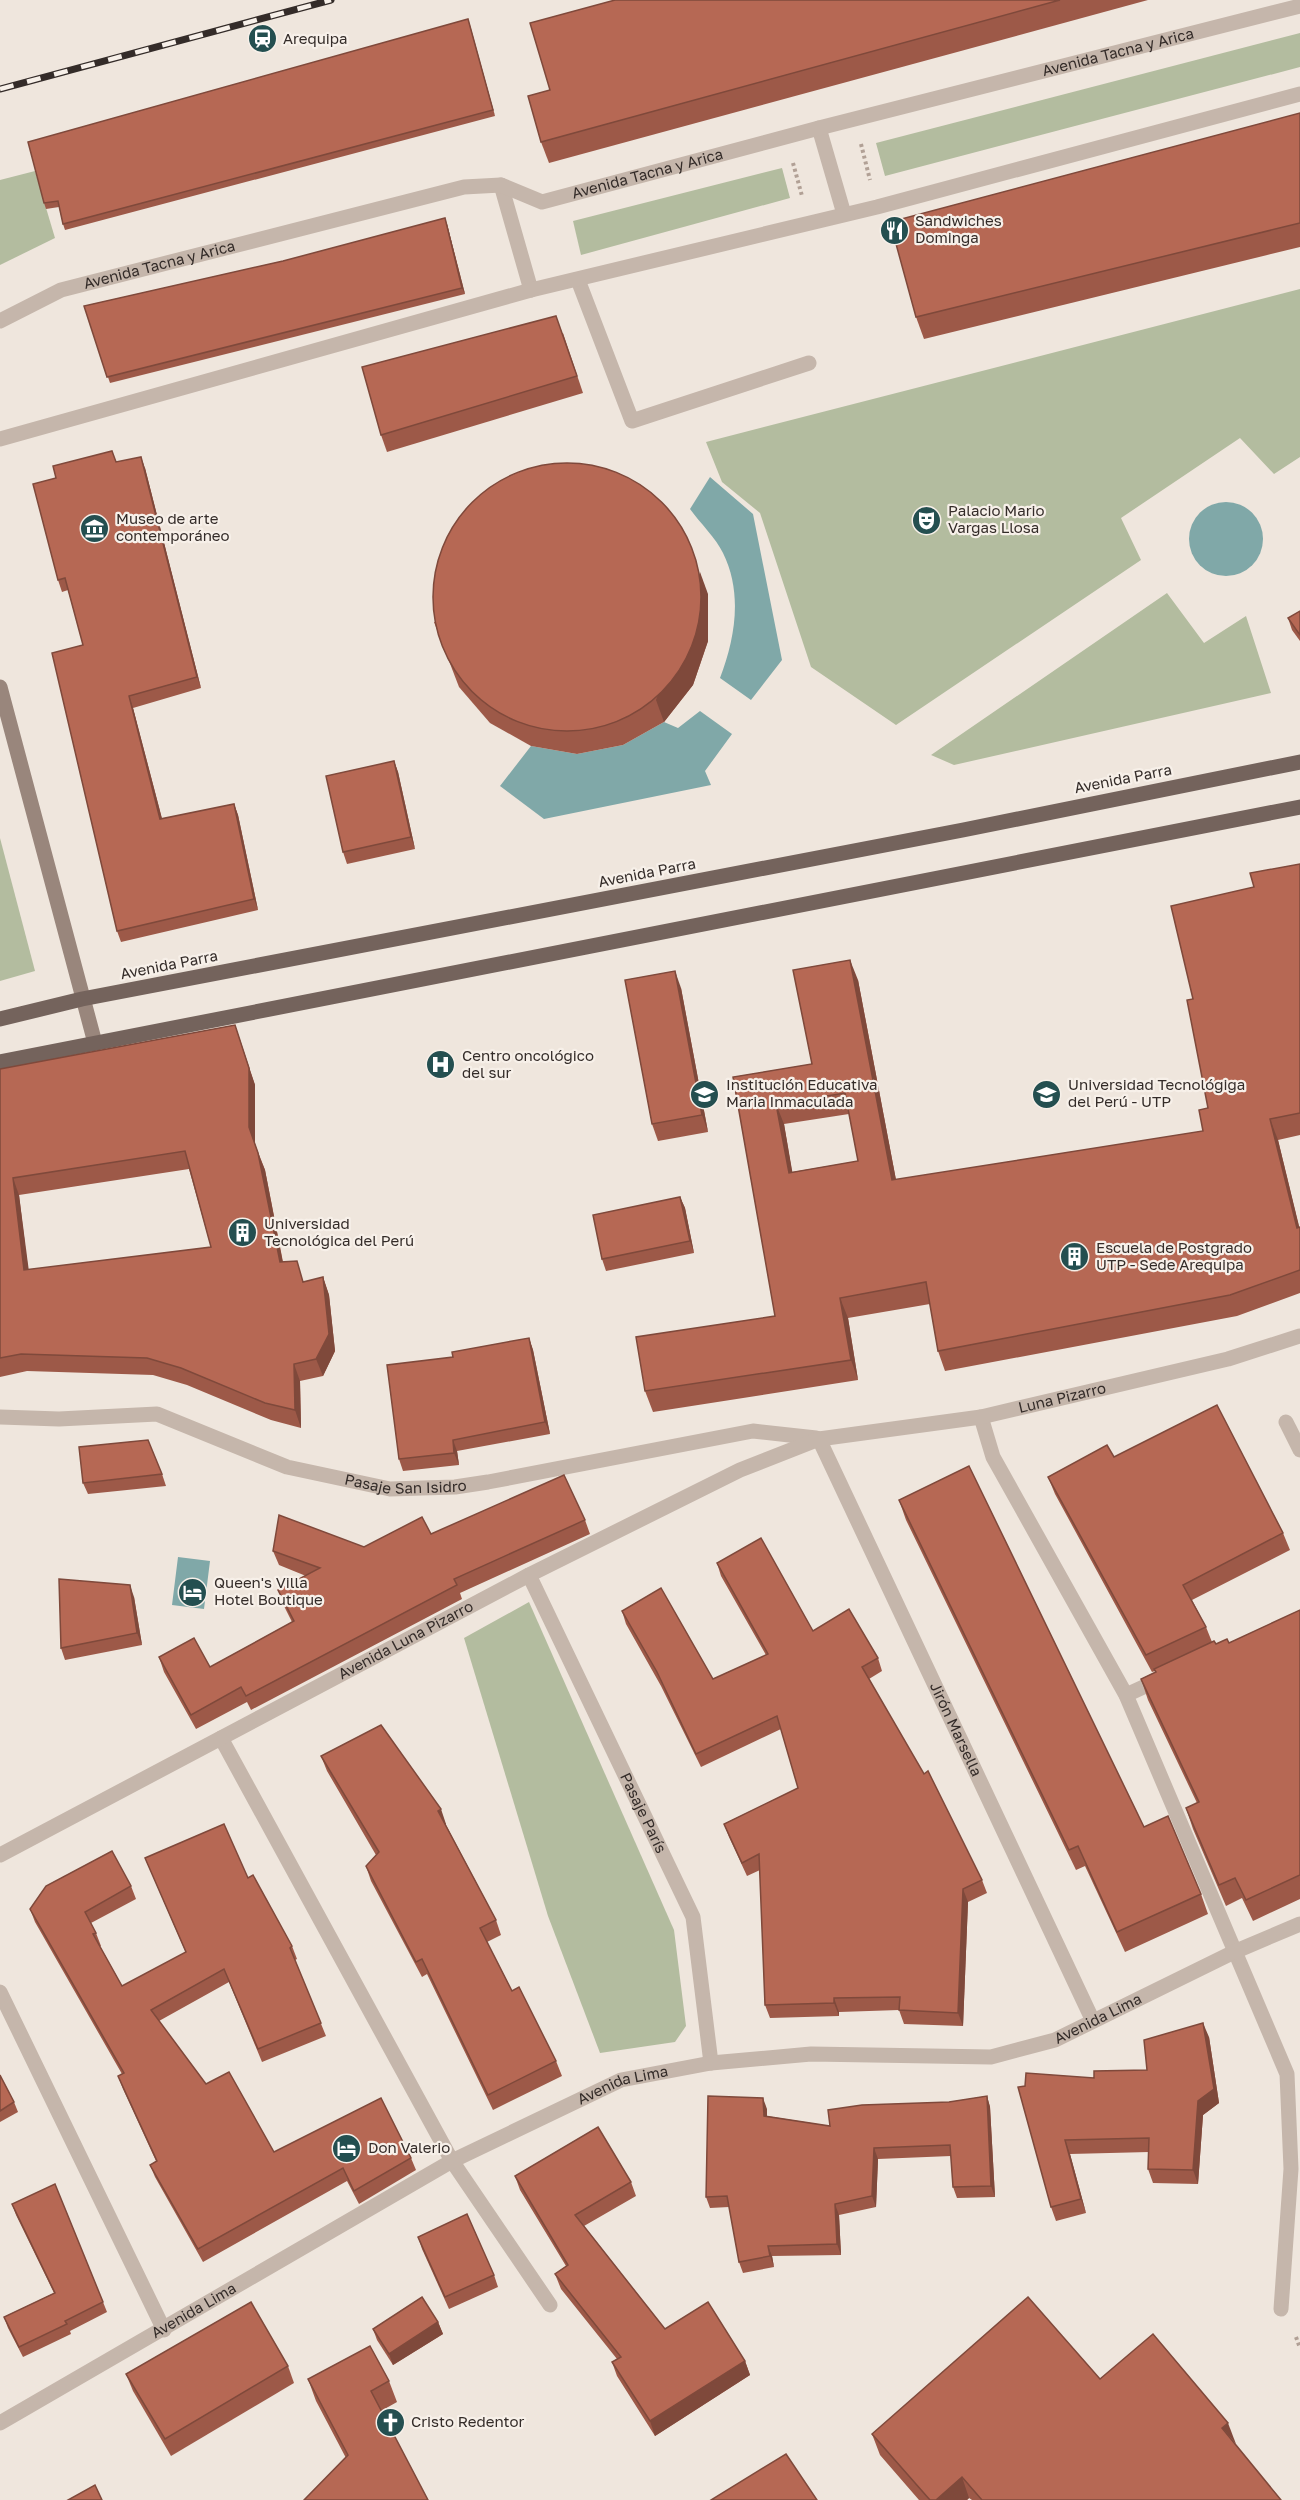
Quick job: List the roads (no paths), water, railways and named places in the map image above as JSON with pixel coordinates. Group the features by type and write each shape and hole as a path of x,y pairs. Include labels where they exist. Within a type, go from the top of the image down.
{"main road":[{"name":"Avenida Parra","path":"0,1019 82,999 952,832 1300,762"},
{"path":"0,1062 1300,807"}],"street":[{"name":"Avenida Tacna y Arica","path":"0,321 61,290 464,187 501,185 542,202 819,128 1300,6"},
{"path":"0,439 531,290 844,214 1300,94"},
{"path":"819,128 844,214"},
{"path":"501,185 531,290"},
{"path":"578,280 632,421 809,363"},
{"path":"0,687 95,1043"},
{"name":"Luna Pizarro","path":"819,1439 981,1417 1228,1359 1300,1336"},
{"name":"Pasaje San Isidro","path":"0,1417 59,1419 157,1414 287,1467 390,1489 466,1486 753,1431 819,1439"},
{"path":"981,1417 993,1457 1126,1695 1287,2074 1295,2169 1281,2309"},
{"path":"1286,1422 1300,1450"},
{"name":"Avenida Luna Pizarro","path":"0,1854 529,1575 740,1470 819,1439"},
{"name":"Jirón Marsella","path":"819,1439 1093,2021"},
{"name":"Pasaje París","path":"529,1575 693,1917 711,2063"},
{"path":"1126,1695 1177,1672"},
{"path":"221,1738 452,2161 550,2305"},
{"name":"Avenida Lima","path":"0,2423 452,2161 621,2080 711,2063 811,2054 991,2057 1055,2040 1234,1952 1300,1924"},
{"path":"0,1992 164,2330"}],"water":[{"path":"710,477 753,514 782,660 751,700 720,678 733,632 735,600 733,584 720,547 690,509"},
{"path":"1233,502 1253,512 1261,525 1263,539 1261,553 1253,566 1240,574 1219,576 1199,566 1191,553 1189,532 1199,512 1212,504"},
{"path":"700,711 732,734 705,771 711,785 544,819 500,786 531,746 577,754 623,745 664,722 678,728"},
{"path":"178,1557 210,1561 204,1609 172,1605"}],"railway":[{"path":"0,89 331,0"}],"place":[{"name":"Arequipa","path":"262,39"},
{"name":"Sandwiches Dominga","path":"894,230"},
{"name":"Palacio Mario Vargas Llosa","path":"927,520"},
{"name":"Museo de arte contemporáneo","path":"95,528"},
{"name":"Centro oncológico del sur","path":"441,1065"},
{"name":"Institución Educativa Maria Inmaculada","path":"705,1094"},
{"name":"Universidad Tecnológiga del Perú - UTP","path":"1047,1094"},
{"name":"Universidad Tecnológica del Perú","path":"243,1233"},
{"name":"Escuela de Postgrado UTP - Sede Arequipa","path":"1075,1257"},
{"name":"Queen's Villa Hotel Boutique","path":"193,1592"},
{"name":"Don Valerio","path":"347,2148"},
{"name":"Cristo Redentor","path":"390,2422"}]}
